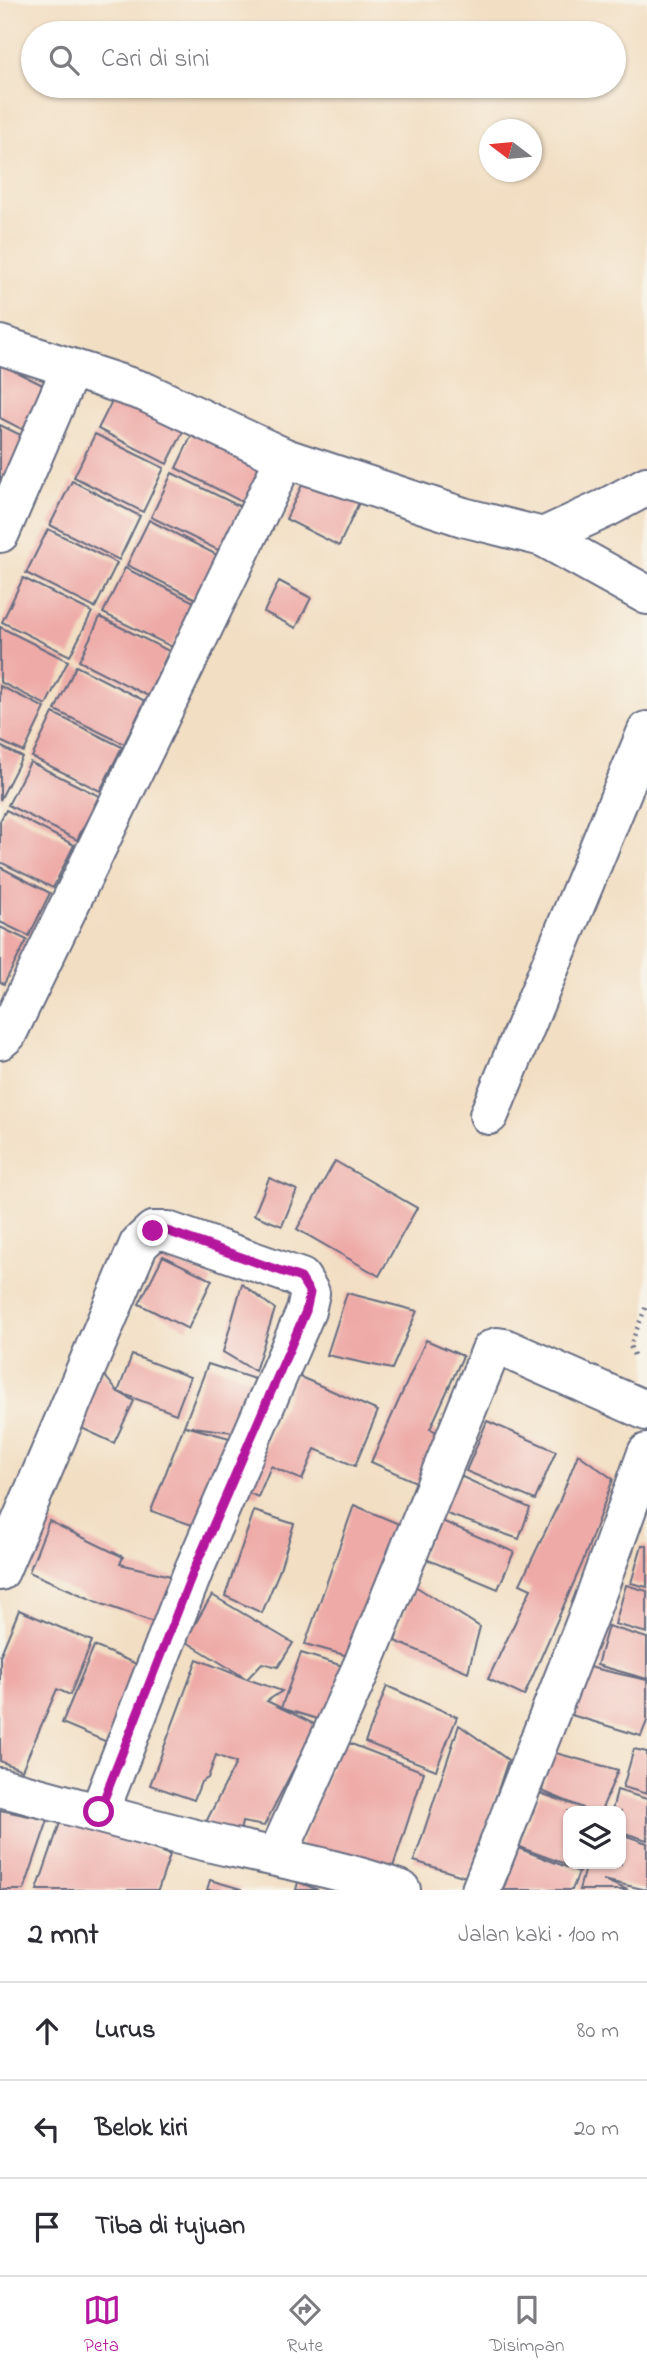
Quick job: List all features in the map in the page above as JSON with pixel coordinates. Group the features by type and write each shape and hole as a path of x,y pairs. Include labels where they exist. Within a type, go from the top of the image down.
{"street":[{"path":"0,345 145,393 285,458 463,517 543,537 647,595"},
{"path":"0,533 71,368"},
{"path":"0,1040 7,1034 285,458"},
{"path":"543,537 647,486"},
{"path":"489,1115 647,731"},
{"path":"0,1571 139,1244 153,1231 167,1231 301,1278 310,1293 306,1311 193,1572 99,1812"},
{"path":"277,1856 365,1662 491,1350 504,1348 647,1411"},
{"path":"481,1890 592,1606 647,1453"},
{"path":"0,1787 232,1847 374,1880 401,1890"}],"path":[{"path":"630,1346 647,1304"}],"building":[{"path":"0,364 57,392 35,436 0,418"},
{"path":"120,385 189,420 167,464 98,429"},
{"path":"197,424 266,459 244,503 176,468"},
{"path":"0,425 33,441 11,484 0,479"},
{"path":"95,434 164,468 143,512 74,477"},
{"path":"310,468 363,494 339,546 286,519"},
{"path":"172,473 241,507 220,551 151,517"},
{"path":"72,481 140,516 119,560 50,525"},
{"path":"149,520 217,555 196,599 127,565"},
{"path":"48,529 117,563 95,608 26,573"},
{"path":"125,568 194,602 172,647 103,613"},
{"path":"23,578 92,612 70,656 2,622"},
{"path":"279,581 311,598 296,628 264,612"},
{"path":"100,617 169,651 148,696 79,661"},
{"path":"0,627 68,661 46,705 0,682"},
{"path":"76,666 145,701 124,744 55,710"},
{"path":"0,686 45,708 24,752 0,741"},
{"path":"53,713 122,747 100,791 32,757"},
{"path":"0,746 22,757 0,800"},
{"path":"30,762 99,796 77,840 8,805"},
{"path":"6,810 74,845 53,888 0,862 0,821"},
{"path":"0,867 50,893 29,936 0,922"},
{"path":"0,927 27,940 4,984 0,982"},
{"path":"335,1161 417,1208 379,1276 297,1229"},
{"path":"269,1178 297,1190 282,1226 254,1215"},
{"path":"163,1256 212,1280 188,1329 139,1304"},
{"path":"242,1284 275,1309 255,1371 223,1352"},
{"path":"347,1293 417,1311 392,1369 327,1355"},
{"path":"426,1340 463,1356 430,1429 439,1433 418,1483 371,1462"},
{"path":"132,1355 190,1377 176,1414 118,1392"},
{"path":"208,1364 261,1381 240,1433 185,1426 237,1440 198,1527 151,1511"},
{"path":"101,1371 117,1391 134,1401 114,1443 75,1425"},
{"path":"296,1375 378,1411 355,1466 315,1449 302,1480 271,1466 258,1497 246,1492"},
{"path":"487,1421 556,1451 535,1500 466,1471"},
{"path":"578,1454 613,1479 582,1564 524,1696 488,1679 531,1589 520,1584 558,1505"},
{"path":"458,1475 530,1508 519,1539 441,1512"},
{"path":"354,1505 406,1527 359,1659 305,1644"},
{"path":"254,1511 294,1524 279,1572 262,1613 225,1596"},
{"path":"435,1518 514,1552 498,1589 421,1557"},
{"path":"49,1521 123,1557 120,1564 175,1577 162,1625 102,1604 29,1572"},
{"path":"642,1545 647,1546 647,1587 631,1583"},
{"path":"626,1585 647,1591 647,1633 615,1624"},
{"path":"415,1586 480,1627 468,1672 395,1641"},
{"path":"212,1595 293,1643 278,1667 262,1663 247,1679 185,1641"},
{"path":"19,1610 92,1641 70,1695 57,1689 22,1770 0,1761 0,1656"},
{"path":"608,1626 647,1638 647,1679 597,1665"},
{"path":"94,1646 139,1665 107,1742 62,1723"},
{"path":"301,1653 346,1667 324,1721 281,1708"},
{"path":"197,1659 282,1691 267,1701 316,1725 264,1826 242,1822 238,1841 205,1824 236,1763 216,1755 208,1778 201,1782 194,1800 150,1785"},
{"path":"584,1666 647,1680 647,1721 641,1736 565,1713"},
{"path":"387,1686 457,1717 436,1770 365,1742"},
{"path":"459,1725 508,1760 469,1878 414,1861"},
{"path":"341,1740 424,1772 391,1873 300,1847"},
{"path":"634,1749 647,1752 647,1794 623,1787"},
{"path":"552,1752 618,1770 603,1806 578,1806 542,1791"},
{"path":"617,1790 647,1799 647,1840 626,1834 626,1806 613,1806"},
{"path":"540,1793 577,1806 563,1806 563,1863 519,1847"},
{"path":"0,1810 48,1820 24,1890 0,1890"},
{"path":"62,1817 170,1855 158,1890 37,1890"},
{"path":"626,1836 647,1843 647,1890 603,1880 628,1890 579,1890 585,1869 626,1869"},
{"path":"518,1848 563,1866 563,1869 579,1872 572,1890 503,1890"},
{"path":"210,1880 241,1889 241,1890 207,1890"},
{"path":"298,1882 318,1890 296,1890"}],"route":[{"path":"99,1812 193,1572 306,1311 310,1293 301,1278 167,1231 153,1231"}]}
